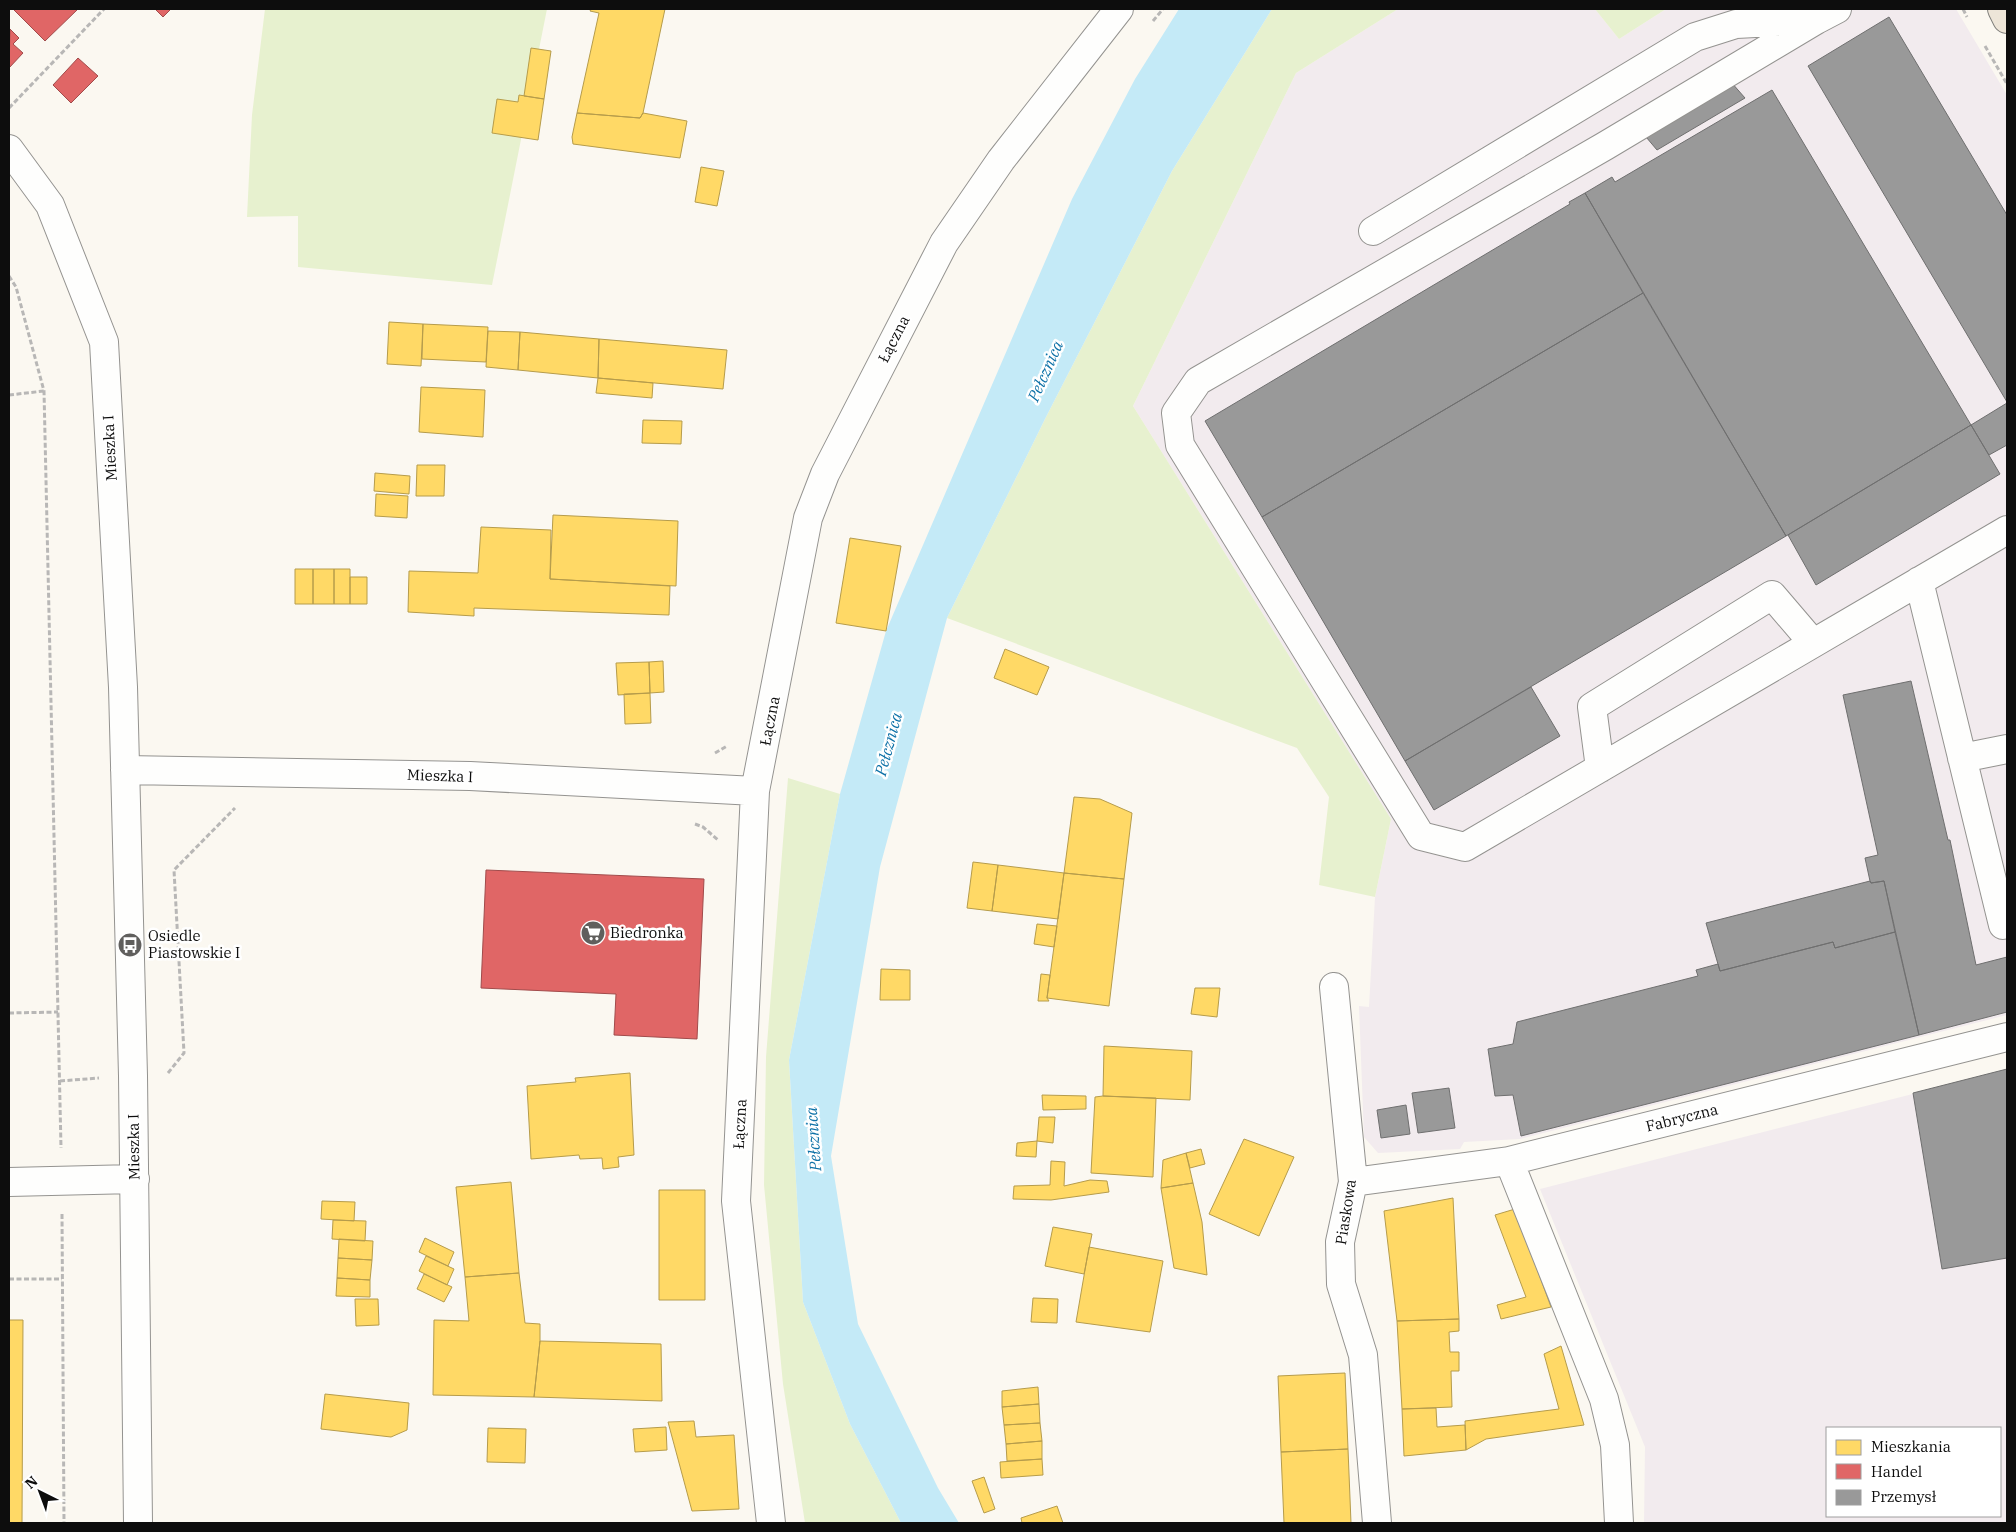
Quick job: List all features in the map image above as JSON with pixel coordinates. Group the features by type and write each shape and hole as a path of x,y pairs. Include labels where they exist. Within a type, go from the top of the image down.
{"main road":[{"path":"2002,9 2007,19"}],"street":[{"name":"Łączna","path":"771,1523 736,1200 756,791 808,518 825,474 944,243 1001,160 1119,9"},
{"path":"1373,231 1696,37 1736,24 1827,14"},
{"path":"1827,14 1605,146 1198,382 1176,413 1180,445 1421,836 1465,847 2007,530"},
{"name":"Mieszka I","path":"9,149 50,205 104,342 123,687 135,1179 138,1523"},
{"path":"1919,582 2003,925"},
{"path":"1600,768 1592,707 1772,594 1813,643"},
{"path":"1962,758 2007,748"},
{"name":"Mieszka I","path":"125,770 470,776 756,791"},
{"name":"Piaskowa","path":"1334,987 1354,1182 1340,1242 1341,1284 1364,1355 1377,1523"},
{"name":"Fabryczna","path":"1354,1182 1509,1161 2007,1037"},
{"path":"1509,1161 1604,1399 1615,1445 1619,1523"},
{"path":"9,1182 135,1179"}],"path":[{"path":"9,108 104,9"},
{"path":"1150,24 1163,9"},
{"path":"9,276 16,287 44,391 62,1180 64,1523"},
{"path":"9,395 44,391"},
{"path":"708,756 724,749 731,742"},
{"path":"162,1073 169,1073 184,1053 174,870 240,802"},
{"path":"689,822 703,827 721,844"},
{"path":"9,1013 58,1012"},
{"path":"60,1081 109,1078"},
{"path":"9,1279 62,1279"}],"shaded area":[{"path":"1398,9 1595,9 1619,39 1666,9 1956,9 2007,95 2007,1015 1520,1139 1464,1142 1460,1149 1378,1153 1364,1137 1359,1006 1369,1007 1375,897 1391,819 1133,406 1296,73"},
{"path":"2007,1070 2007,1523 1644,1523 1645,1447 1540,1189"}],"green space":[{"path":"265,9 547,9 492,285 298,267 298,216 247,217 252,115"},
{"path":"1272,9 1398,9 1296,73 1133,406 1391,819 1375,897 1319,885 1329,797 1297,748 947,618 1045,419 1172,171"},
{"path":"1595,9 1666,9 1619,39"},
{"path":"788,778 840,794 789,1060 803,1302 850,1424 901,1523 805,1523 783,1384 764,1185 766,1057"}],"water":[{"name":"Pełcznica","path":"1179,9 1272,9 1172,171 1045,419 947,618 880,867 831,1156 858,1324 938,1488 959,1523 901,1523 850,1424 803,1302 789,1060 840,794 886,631 1072,199 1135,79"}],"building: Mieszkania":[{"path":"591,9 665,9 643,113 640,118 577,113 599,13 590,11"},
{"path":"531,48 551,51 544,99 524,96"},
{"path":"519,95 544,99 538,140 492,133 497,99 518,102"},
{"path":"577,113 640,118 643,113 687,121 680,158 573,144 572,137"},
{"path":"701,167 724,171 717,206 695,202"},
{"path":"389,322 423,324 421,366 387,364"},
{"path":"423,324 488,327 486,362 422,359"},
{"path":"488,331 520,332 518,370 486,367"},
{"path":"520,332 599,339 598,378 518,370"},
{"path":"599,339 727,350 723,389 598,378"},
{"path":"598,378 653,383 652,398 596,393"},
{"path":"421,387 485,390 483,437 419,432"},
{"path":"643,420 682,421 681,444 642,443"},
{"path":"417,465 445,465 444,496 416,496"},
{"path":"375,473 410,476 409,494 374,491"},
{"path":"376,494 408,496 407,518 375,516"},
{"path":"553,515 678,521 676,586 550,579"},
{"path":"481,527 551,530 550,579 670,586 669,615 474,608 474,616 408,612 409,571 478,573"},
{"path":"850,538 901,546 886,631 836,623"},
{"path":"295,569 313,569 313,604 295,604"},
{"path":"313,569 334,569 334,604 313,604"},
{"path":"334,569 350,569 350,604 334,604"},
{"path":"350,577 367,577 367,604 350,604"},
{"path":"1005,649 1049,667 1037,695 994,678"},
{"path":"663,661 664,692 650,693 649,662"},
{"path":"649,662 650,693 618,695 616,663"},
{"path":"650,693 651,723 625,724 624,694"},
{"path":"1074,797 1100,799 1132,813 1124,879 1064,873"},
{"path":"973,862 998,865 992,911 967,908"},
{"path":"998,865 1064,873 1058,919 992,911"},
{"path":"1064,873 1124,879 1109,1006 1047,998"},
{"path":"1037,924 1057,926 1054,947 1034,944"},
{"path":"881,969 910,970 910,1000 880,1000"},
{"path":"1041,974 1050,975 1047,998 1049,1001 1038,1001"},
{"path":"1195,988 1220,988 1217,1017 1191,1014"},
{"path":"1104,1046 1192,1051 1190,1100 1103,1096"},
{"path":"630,1073 634,1155 618,1157 619,1167 603,1169 602,1158 580,1159 579,1155 531,1159 527,1086 576,1082 575,1078"},
{"path":"1042,1095 1086,1096 1086,1109 1043,1110"},
{"path":"1095,1097 1156,1098 1153,1177 1091,1173"},
{"path":"1039,1117 1055,1117 1053,1143 1037,1141"},
{"path":"1244,1139 1294,1157 1259,1236 1209,1214"},
{"path":"1037,1141 1036,1157 1016,1156 1017,1143"},
{"path":"1201,1149 1205,1164 1190,1168 1186,1153"},
{"path":"1186,1153 1193,1183 1161,1188 1163,1160"},
{"path":"1051,1161 1065,1162 1064,1186 1090,1180 1107,1181 1109,1192 1051,1200 1013,1199 1014,1186 1050,1185"},
{"path":"511,1182 519,1273 465,1277 456,1187"},
{"path":"1193,1183 1202,1222 1207,1275 1174,1268 1161,1188"},
{"path":"659,1190 705,1190 705,1300 659,1300"},
{"path":"1453,1198 1459,1319 1397,1321 1384,1211"},
{"path":"322,1201 355,1202 354,1221 321,1219"},
{"path":"1515,1209 1551,1307 1501,1319 1497,1305 1526,1297 1495,1215"},
{"path":"333,1220 366,1221 365,1241 332,1239"},
{"path":"1053,1227 1092,1234 1084,1274 1045,1266"},
{"path":"425,1238 454,1252 448,1266 419,1252"},
{"path":"339,1239 373,1241 372,1260 338,1258"},
{"path":"1089,1247 1163,1261 1150,1332 1076,1322"},
{"path":"426,1256 454,1269 447,1285 419,1271"},
{"path":"338,1258 372,1260 370,1280 337,1278"},
{"path":"519,1273 525,1323 540,1324 534,1397 433,1395 434,1320 469,1321 465,1277"},
{"path":"424,1274 452,1287 444,1302 417,1289"},
{"path":"337,1278 370,1280 370,1297 336,1296"},
{"path":"1033,1298 1058,1299 1057,1323 1031,1322"},
{"path":"355,1299 378,1299 379,1325 356,1326"},
{"path":"1459,1319 1459,1331 1449,1332 1450,1352 1459,1352 1459,1371 1451,1371 1452,1407 1402,1409 1397,1321"},
{"path":"9,1320 23,1320 22,1523 9,1523"},
{"path":"540,1341 661,1344 662,1401 534,1397"},
{"path":"1561,1346 1584,1425 1486,1439 1466,1450 1465,1421 1559,1409 1544,1354"},
{"path":"1345,1373 1348,1449 1281,1452 1278,1376"},
{"path":"1038,1387 1039,1404 1002,1407 1002,1391"},
{"path":"325,1394 409,1403 407,1430 391,1437 321,1429"},
{"path":"1039,1404 1040,1423 1004,1425 1002,1407"},
{"path":"1436,1408 1437,1427 1465,1425 1466,1450 1404,1456 1402,1409"},
{"path":"694,1421 696,1437 734,1435 739,1509 692,1511 668,1422"},
{"path":"1040,1423 1042,1441 1006,1444 1004,1425"},
{"path":"666,1427 667,1450 635,1452 633,1429"},
{"path":"488,1428 526,1429 525,1463 487,1462"},
{"path":"1042,1441 1042,1459 1007,1461 1006,1444"},
{"path":"1348,1449 1351,1523 1284,1523 1281,1452"},
{"path":"1042,1459 1043,1475 1001,1478 1000,1462"},
{"path":"984,1477 995,1509 984,1513 972,1481"},
{"path":"1057,1506 1063,1523 1022,1523 1021,1518"}],"building: Handel":[{"path":"13,9 78,9 45,41"},
{"path":"155,9 171,9 163,17"},
{"path":"10,29 19,38 13,44 23,53 9,68"},
{"path":"78,58 98,76 71,103 53,85"},
{"name":"Biedronka","path":"486,870 704,879 697,1039 614,1035 616,994 481,988"}],"building: Przemysł":[{"path":"1889,17 2007,215 2007,402 1808,66"},
{"path":"1717,66 1745,98 1657,150 1630,118"},
{"path":"1772,90 1971,425 1786,536 1585,193 1612,177 1615,182"},
{"path":"1585,193 1643,293 1262,517 1205,421 1570,204 1569,202"},
{"path":"1643,293 1786,536 1405,761 1262,517"},
{"path":"2007,403 2007,445 1989,455 1971,425"},
{"path":"1971,425 2000,474 1816,585 1788,535"},
{"path":"1911,681 1948,840 1950,840 1976,965 2007,957 2007,1012 1919,1035 1884,881 1871,883 1870,881 1865,858 1878,855 1843,695"},
{"path":"1531,687 1560,736 1434,810 1405,761"},
{"path":"1870,881 1871,883 1884,881 1895,932 1835,948 1833,942 1720,971 1706,923"},
{"path":"1895,932 1919,1035 1521,1136 1513,1095 1495,1096 1488,1049 1513,1044 1517,1022 1698,976 1696,970 1718,964 1720,971 1833,942 1835,948"},
{"path":"2007,1069 2007,1258 1942,1269 1913,1093"},
{"path":"1449,1088 1455,1128 1418,1133 1412,1093"},
{"path":"1406,1105 1410,1134 1381,1138 1377,1110"}],"place":[{"name":"Biedronka","path":"593,933"},
{"name":"Osiedle Piastowskie I","path":"130,945"}]}
